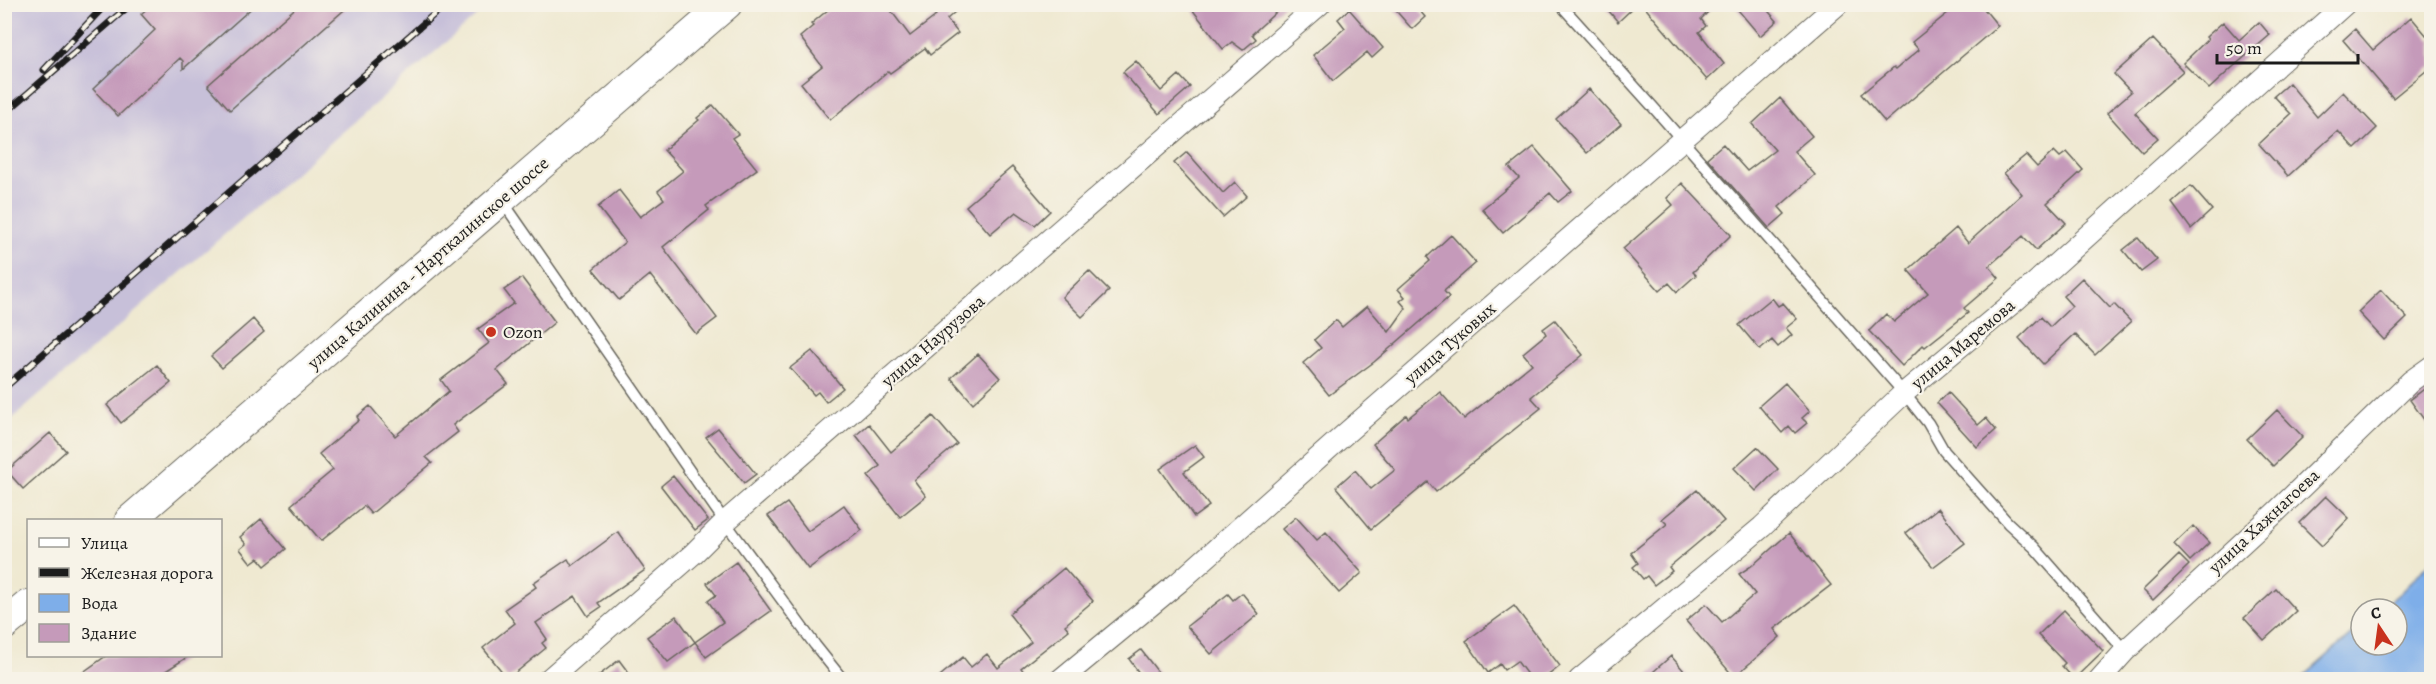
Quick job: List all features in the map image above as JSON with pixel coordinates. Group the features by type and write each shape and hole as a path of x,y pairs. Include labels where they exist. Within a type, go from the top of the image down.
{"main road":[{"name":"улица Калинина - Нарткалинское шоссе","path":"131,519 501,199 699,21 727,4"},
{"path":"4,625 27,606"}],"street":[{"name":"улица Наурузова","path":"548,680 693,554 725,522 1320,4"},
{"name":"улица Туковых","path":"1060,680 1179,582 1345,434 1838,4"},
{"name":"улица Маремова","path":"1579,680 1762,527 1904,393 2024,293 2345,4"},
{"name":"улица Хажнагоева","path":"2099,680 2125,651 2276,513 2411,381 2432,366"}],"lane":[{"path":"1560,4 1904,393 1928,423 1944,451 2008,523 2034,547 2125,651"},
{"path":"501,199 725,522 843,680"}],"shaded area":[{"path":"5,5 489,5 5,425"}],"water":[{"path":"2431,561 2431,679 2301,679 2349,637 2349,657 2409,657 2409,597 2395,597"}],"building":[{"path":"152,4 256,4 183,69 183,61 180,58 118,116 93,89 155,30 141,14"},
{"path":"300,4 351,4 230,110 208,85"},
{"path":"835,4 886,4 910,36 936,16 926,4 964,4 947,19 958,33 930,55 925,48 890,73 888,71 830,120 801,83 822,66 800,37 813,26 811,24"},
{"path":"1188,4 1285,4 1252,34 1256,39 1243,50 1232,42 1223,49"},
{"path":"1390,4 1414,4 1425,17 1412,29"},
{"path":"1603,4 1637,4 1618,22"},
{"path":"1642,4 1716,4 1701,19 1706,26 1699,32 1724,64 1707,80"},
{"path":"1733,4 1762,4 1777,21 1760,36"},
{"path":"1959,4 1980,4 1998,26 1885,122 1861,94 1919,50 1912,42"},
{"path":"1349,9 1383,48 1372,58 1367,52 1333,81 1313,55 1345,28 1338,19"},
{"path":"2411,17 2432,42 2432,66 2393,98 2343,40 2355,29 2373,50"},
{"path":"2223,22 2239,40 2259,22 2270,35 2209,89 2183,63"},
{"path":"2153,39 2183,71 2135,113 2158,138 2142,152 2107,113 2131,92 2114,74"},
{"path":"1136,61 1161,91 1179,75 1190,87 1159,114 1123,72"},
{"path":"2289,83 2317,117 2343,92 2377,128 2355,149 2338,131 2288,176 2259,144 2291,114 2274,96"},
{"path":"1589,89 1621,124 1587,153 1556,119"},
{"path":"1780,98 1812,136 1794,151 1815,175 1779,207 1785,214 1769,228 1707,158 1723,144 1747,171 1775,150 1752,124"},
{"path":"713,105 738,134 732,138 757,169 706,206 709,210 663,247 717,318 696,334 650,275 619,300 593,269 625,242 598,207 619,190 640,217 664,199 658,191 683,171 664,150"},
{"path":"1534,147 1572,191 1558,202 1550,193 1503,233 1482,209 1519,178 1509,167"},
{"path":"2054,151 2060,157 2067,152 2083,170 2047,203 2066,223 2036,250 2023,236 1989,266 1999,278 1964,308 1968,313 1925,347 1923,345 1902,366 1869,331 1886,314 1894,322 1928,293 1908,270 1956,228 1968,243 2022,194 2004,173 2026,155 2037,167"},
{"path":"1187,152 1223,193 1235,182 1247,196 1223,217 1174,163"},
{"path":"1012,167 1050,211 1035,225 1016,212 990,234 966,206"},
{"path":"1682,183 1731,235 1693,272 1696,275 1677,292 1669,283 1660,291 1623,249 1673,205 1667,198"},
{"path":"2191,186 2212,210 2191,229 2172,203"},
{"path":"1451,235 1476,263 1444,291 1449,297 1374,362 1329,395 1303,363 1321,348 1314,340 1336,320 1342,327 1367,306 1389,332 1406,308 1400,301 1405,297 1398,289 1430,261 1427,257"},
{"path":"2138,238 2157,260 2141,272 2123,250"},
{"path":"1089,271 1109,291 1082,317 1062,297"},
{"path":"522,278 555,322 497,370 508,384 453,425 458,432 426,457 432,463 371,514 364,506 321,541 291,505 333,470 319,454 359,420 357,417 370,406 395,436 449,391 441,380 489,343 478,329 514,303 504,290"},
{"path":"2082,278 2110,308 2114,304 2131,322 2095,355 2075,334 2043,364 2019,338 2041,317 2050,327 2072,306 2063,296"},
{"path":"2381,290 2407,318 2384,340 2358,312"},
{"path":"1772,298 1778,306 1783,303 1797,319 1786,328 1792,335 1778,347 1772,340 1760,350 1739,325"},
{"path":"253,319 264,332 222,368 211,356"},
{"path":"1555,320 1583,355 1531,397 1541,408 1436,492 1428,482 1371,529 1336,487 1355,470 1371,489 1395,470 1373,444 1406,415 1408,418 1440,392 1464,419 1532,364 1523,353 1546,334 1543,329"},
{"path":"812,351 843,388 826,402 818,392 814,395 790,368"},
{"path":"978,354 1000,378 973,403 951,378"},
{"path":"157,365 171,383 121,423 107,405"},
{"path":"1785,383 1810,411 1802,418 1807,423 1795,433 1789,426 1782,433 1759,406"},
{"path":"2432,383 2432,431 2410,400"},
{"path":"1948,392 1978,425 1986,418 1996,430 1977,447 1937,403"},
{"path":"2277,410 2303,437 2273,466 2247,439"},
{"path":"933,416 957,444 914,480 926,496 900,517 868,476 880,466 856,435 869,424 891,452"},
{"path":"718,428 756,474 744,483 706,437"},
{"path":"50,433 66,451 23,489 7,471"},
{"path":"1195,445 1204,457 1184,472 1209,506 1194,517 1160,469"},
{"path":"1757,447 1778,469 1756,491 1734,468"},
{"path":"673,476 708,520 695,530 661,486"},
{"path":"1697,490 1724,521 1669,567 1672,571 1654,585 1647,576 1643,579 1633,567 1638,563 1631,553 1667,524 1662,519"},
{"path":"2326,496 2349,518 2322,546 2299,523"},
{"path":"787,503 808,531 844,505 862,530 808,569 768,516"},
{"path":"1938,508 1965,543 1933,567 1906,533"},
{"path":"1296,517 1317,540 1326,532 1362,573 1339,593 1282,529"},
{"path":"261,519 286,549 265,566 258,558 251,563 240,549 246,544 240,537"},
{"path":"2193,526 2209,543 2190,561 2174,544"},
{"path":"618,532 645,570 598,603 601,607 588,616 575,596 536,623 547,639 542,643 546,648 508,679 483,648 515,623 505,609 536,587 533,583 568,559 572,566"},
{"path":"1789,533 1831,585 1774,629 1780,637 1734,677 1686,621 1706,604 1722,622 1755,594 1739,574 1753,565"},
{"path":"2179,555 2189,565 2153,600 2143,590"},
{"path":"736,562 771,611 706,657 695,642 723,622 708,601 716,595 707,583"},
{"path":"1064,568 1093,601 1065,625 1069,630 1021,668 1024,672 1015,680 935,680 963,657 971,667 987,654 998,668 1031,642 1009,614"},
{"path":"2276,589 2296,611 2264,640 2244,618"},
{"path":"1242,593 1259,614 1211,654 1187,626 1228,594 1233,600"},
{"path":"1514,606 1560,666 1542,680 1531,680 1517,661 1504,670 1500,664 1488,673 1466,641"},
{"path":"2064,610 2103,651 2074,679 2062,666 2065,663 2038,635"},
{"path":"676,616 695,642 668,662 647,637"},
{"path":"1141,650 1164,680 1144,680 1129,659"},
{"path":"1671,656 1692,680 1644,680"},
{"path":"105,657 187,657 161,674 165,680 72,680"},
{"path":"619,660 634,680 593,680"}],"railway":[{"path":"44,70 106,4"},
{"path":"4,114 131,4"},
{"path":"4,388 446,4"}],"place":[{"name":"Ozon","path":"491,332"}]}
